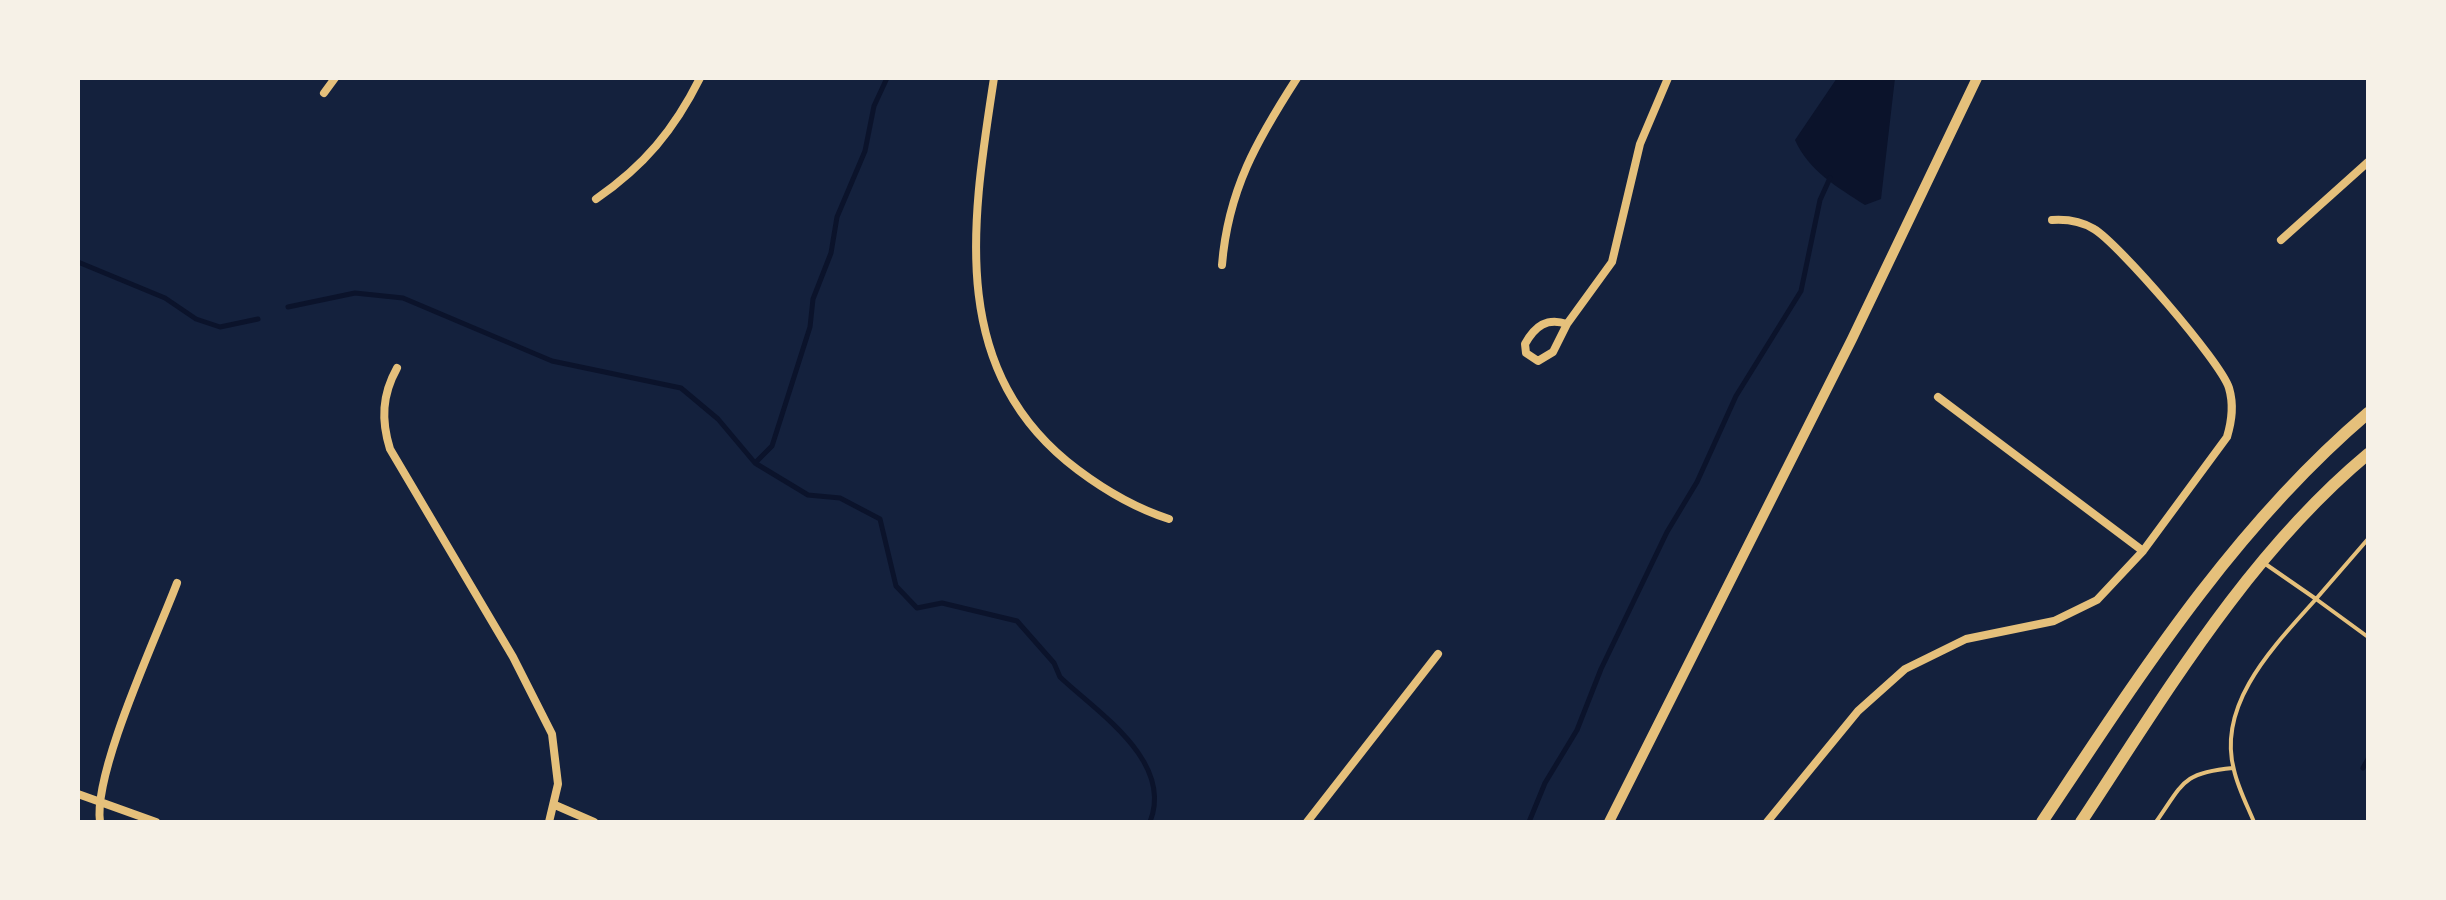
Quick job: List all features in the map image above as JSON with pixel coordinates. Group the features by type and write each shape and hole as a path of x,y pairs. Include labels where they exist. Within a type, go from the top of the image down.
{"main road":[{"path":"2042,822 2229,552 2288,487 2368,413"},
{"path":"2081,822 2176,679 2262,562 2311,507 2368,454"}],"street":[{"path":"324,93 335,78"},
{"path":"596,199 629,176 663,141 700,78"},
{"path":"994,78 975,246 976,287 993,361 1020,410 1056,453 1124,501 1169,519"},
{"path":"1222,265 1225,223 1233,196 1246,164 1297,78"},
{"path":"1567,324 1551,321 1541,324 1525,344 1526,353 1538,361 1547,359 1567,324 1612,262 1640,144 1668,78"},
{"path":"1609,822 1673,687 1852,339 1977,78"},
{"path":"2281,240 2368,162"},
{"path":"1767,822 1858,711 1905,669 1981,634 2054,621 2076,613 2114,584 2143,551 2227,437 2232,420 2228,386 2191,335 2108,239 2078,222 2052,220"},
{"path":"397,368 385,396 383,415 390,449 545,717 557,759 555,805 549,822"},
{"path":"1938,397 2143,551"},
{"path":"100,822 97,802 116,742 177,583"},
{"path":"1307,822 1438,654"},
{"path":"78,794 156,822"},
{"path":"555,805 594,822"}],"lane":[{"path":"2254,822 2233,768 2231,731 2253,677 2266,655 2368,539"},
{"path":"2262,562 2368,637"},
{"path":"2156,822 2187,778 2203,771 2233,768"}],"water":[{"path":"1837,78 1895,78 1881,199 1865,205 1816,169 1795,140"}],"waterway":[{"path":"755,463 772,446 810,327 813,299 831,253 837,217 865,151 874,106 887,78"},
{"path":"1529,822 1545,783 1577,730 1601,669 1667,532 1697,482 1736,396 1801,291 1820,200 1830,178"},
{"path":"78,262 165,298 196,319 220,327 258,319"},
{"path":"288,307 355,293 403,298 552,361 681,388 718,419 755,463 808,495 840,498 880,519 896,586 917,608 942,603 1017,621 1054,663 1060,677 1112,723 1142,759 1151,779 1155,800 1150,822"},
{"path":"2363,768 2368,759"}]}
